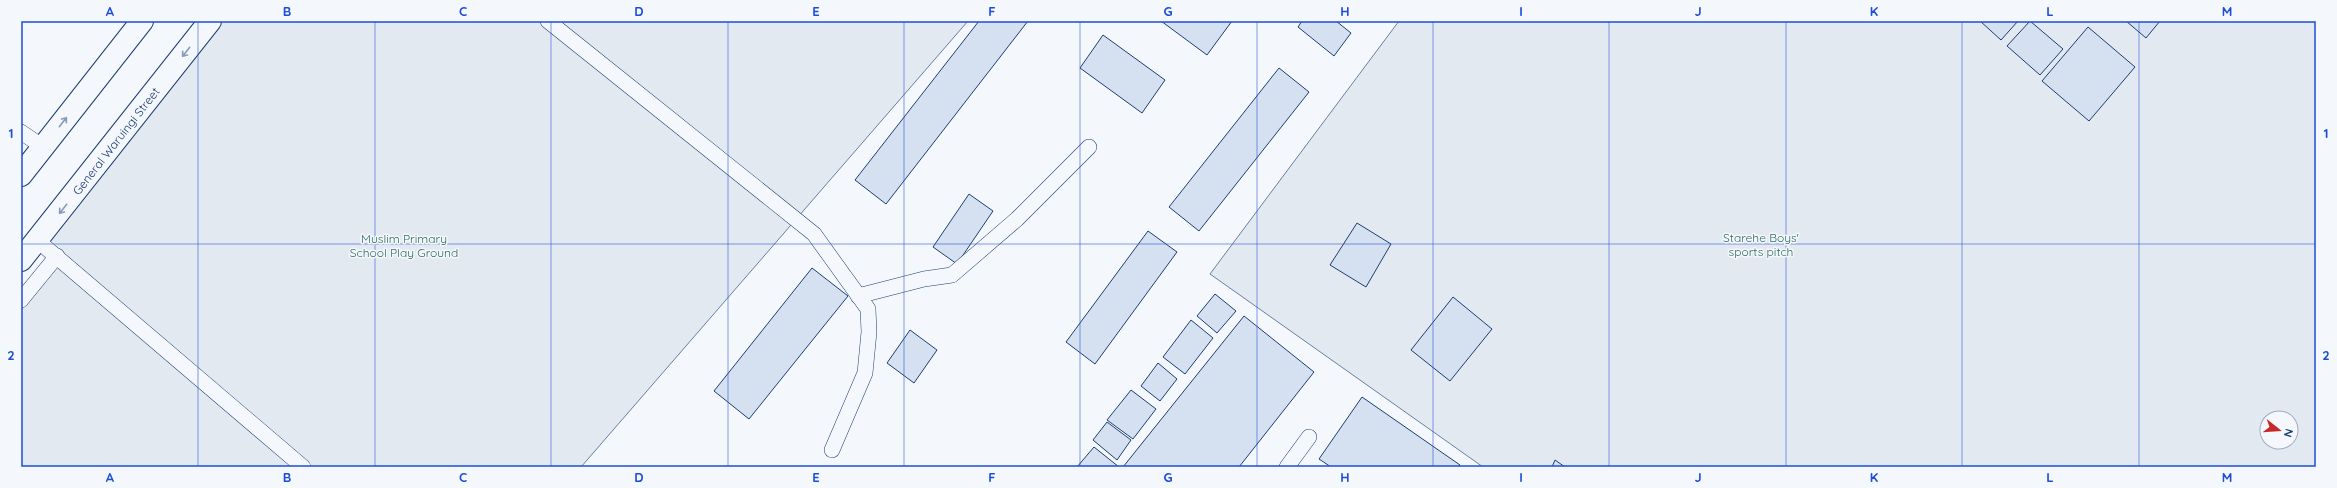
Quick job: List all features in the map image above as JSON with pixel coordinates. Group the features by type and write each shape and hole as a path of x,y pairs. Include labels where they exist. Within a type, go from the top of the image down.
{"main road":[{"path":"21,175 142,21"},
{"name":"General Waruingi Street","path":"21,260 38,241 210,21"}],"lane":[{"path":"548,21 814,234 868,309 869,332 865,373 832,450"},
{"path":"21,132 43,147"},
{"path":"858,296 924,279 952,275 1017,219 1089,147"},
{"path":"38,241 303,467"},
{"path":"21,300 56,256"},
{"path":"1287,467 1309,437"}],"green space":[{"name":"Muslim Primary School Play Ground","path":"210,21 968,21 581,467 21,467 21,310 56,256 38,241"},
{"name":"Starehe Boys' sports pitch","path":"1399,21 2316,21 2316,467 1483,467 1210,274"}],"building":[{"path":"979,21 1028,21 886,204 855,180"},
{"path":"1161,21 1232,21 1207,55"},
{"path":"1302,21 1336,21 1351,33 1334,56 1298,27"},
{"path":"1980,21 2018,21 2001,40"},
{"path":"2030,21 2063,49 2040,75 2007,46"},
{"path":"2126,21 2160,21 2146,38"},
{"path":"2088,27 2135,67 2089,121 2042,81"},
{"path":"1103,35 1165,80 1142,113 1080,68"},
{"path":"1279,68 1309,92 1199,231 1169,207"},
{"path":"969,194 993,211 957,264 933,247"},
{"path":"1357,223 1391,244 1366,287 1330,265"},
{"path":"1148,231 1177,252 1095,364 1066,342"},
{"path":"812,268 848,296 749,419 714,391"},
{"path":"1215,294 1236,311 1217,333 1197,316"},
{"path":"1453,297 1492,329 1450,381 1411,350"},
{"path":"1244,316 1314,372 1239,467 1123,467"},
{"path":"1191,320 1213,338 1185,374 1163,357"},
{"path":"910,330 937,350 914,383 887,363"},
{"path":"1158,363 1177,379 1160,401 1141,386"},
{"path":"1131,390 1156,409 1133,439 1107,420"},
{"path":"1362,397 1460,465 1458,467 1331,467 1319,459"},
{"path":"1107,422 1131,440 1117,460 1093,440"},
{"path":"1094,447 1119,467 1077,467"},
{"path":"1555,460 1565,467 1552,467"}]}
